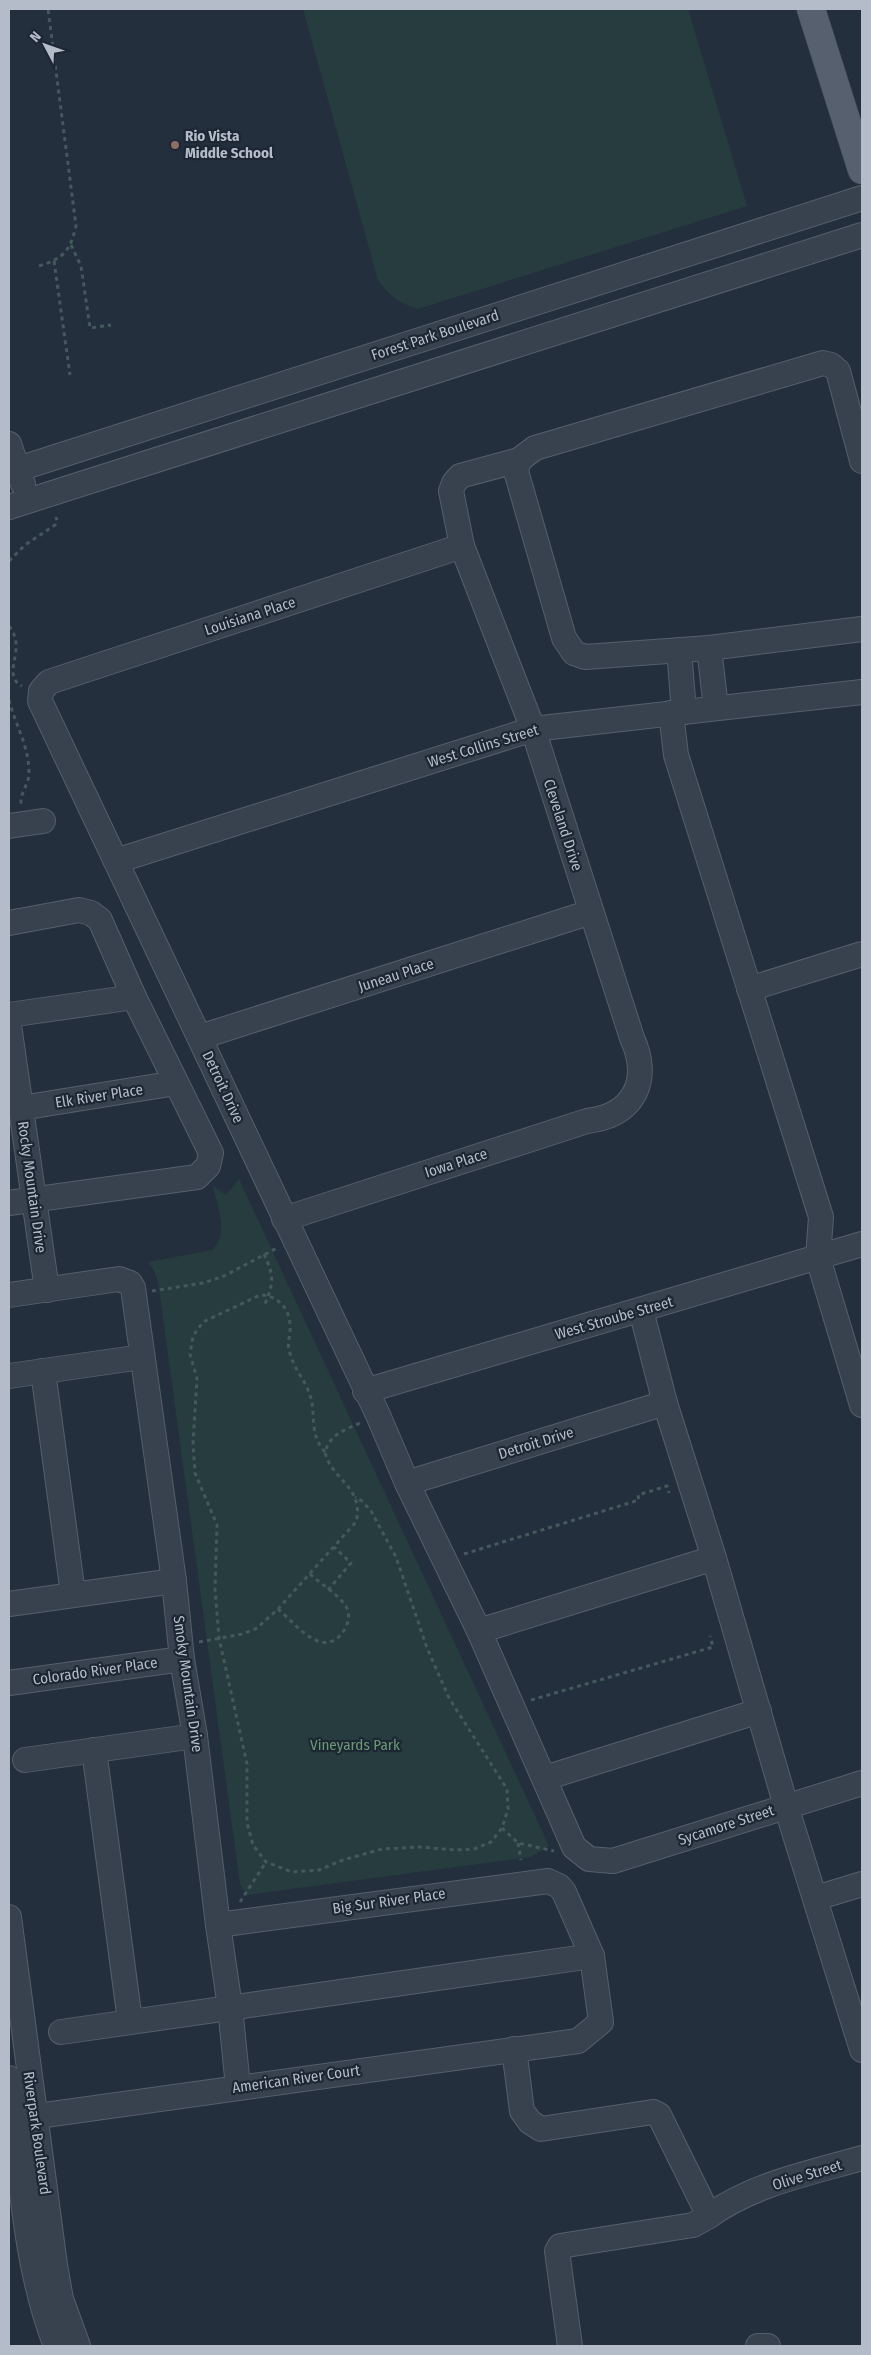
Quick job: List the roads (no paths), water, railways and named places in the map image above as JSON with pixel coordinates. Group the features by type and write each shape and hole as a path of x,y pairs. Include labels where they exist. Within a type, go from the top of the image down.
{"main road":[{"path":"811,9 862,170"}],"street":[{"name":"Forest Park Boulevard","path":"13,471 862,198"},
{"path":"9,444 18,503 862,235"},
{"name":"Cleveland Drive","path":"626,1104 632,1099 639,1085 642,1070 640,1054 632,1038 533,729 462,546 451,491 454,483 460,476 519,460 534,448 823,363 832,365 838,371 862,461"},
{"path":"519,460 516,471 564,638 571,649 585,657 709,648 862,629"},
{"name":"Louisiana Place","path":"41,691 49,682 462,546"},
{"path":"709,648 716,708"},
{"path":"679,650 676,755 821,1216 818,1258 862,1405"},
{"name":"Detroit Drive","path":"41,691 40,701 378,1415 406,1483 479,1631 544,1778 582,1853"},
{"name":"West Collins Street","path":"116,861 533,729 862,692"},
{"path":"9,923 79,910 91,913 100,920 134,997 211,1153 208,1166 197,1177 9,1203"},
{"name":"Juneau Place","path":"200,1037 591,912"},
{"path":"749,990 862,954"},
{"path":"9,1014 134,997"},
{"name":"Rocky Mountain Drive","path":"9,1034 47,1290"},
{"name":"Elk River Place","path":"21,1108 176,1083"},
{"name":"Iowa Place","path":"284,1219 578,1124 607,1117 626,1104"},
{"name":"West Stroube Street","path":"365,1391 862,1244"},
{"name":"Smoky Mountain Drive","path":"47,1290 119,1279 132,1288 195,1736 230,2007 238,2087"},
{"path":"9,1295 47,1290"},
{"path":"641,1310 665,1403 714,1558 786,1806 862,2050"},
{"path":"9,1376 142,1357"},
{"path":"43,1371 73,1594"},
{"name":"Detroit Drive","path":"406,1483 665,1403"},
{"path":"479,1631 714,1558"},
{"path":"9,1604 174,1581"},
{"name":"Colorado River Place","path":"9,1683 182,1652"},
{"path":"544,1778 758,1711"},
{"path":"25,1760 195,1736"},
{"path":"94,1750 130,2021"},
{"name":"Sycamore Street","path":"582,1853 613,1862 862,1783"},
{"name":"Big Sur River Place","path":"218,1924 541,1880 559,1886 568,1898 592,1956"},
{"path":"816,1898 862,1884"},
{"name":"Riverpark Boulevard","path":"9,1917 19,2118 31,2251 45,2316 56,2346"},
{"path":"61,2032 592,1956"},
{"name":"American River Court","path":"19,2118 578,2041 601,2022 592,1956"},
{"path":"514,2049 522,2111 530,2122 541,2130 653,2112 659,2115 709,2216"},
{"name":"Riverpark Boulevard","path":"9,2078 61,2299 78,2346"},
{"name":"Olive Street","path":"570,2346 557,2251 560,2246 694,2225 730,2201 751,2191 862,2158"},
{"path":"758,2346 768,2346"}],"place":[{"name":"Rio Vista Middle School","path":"175,145"}],"park label":[{"name":"Vineyards Park","path":"355,1745"}]}
